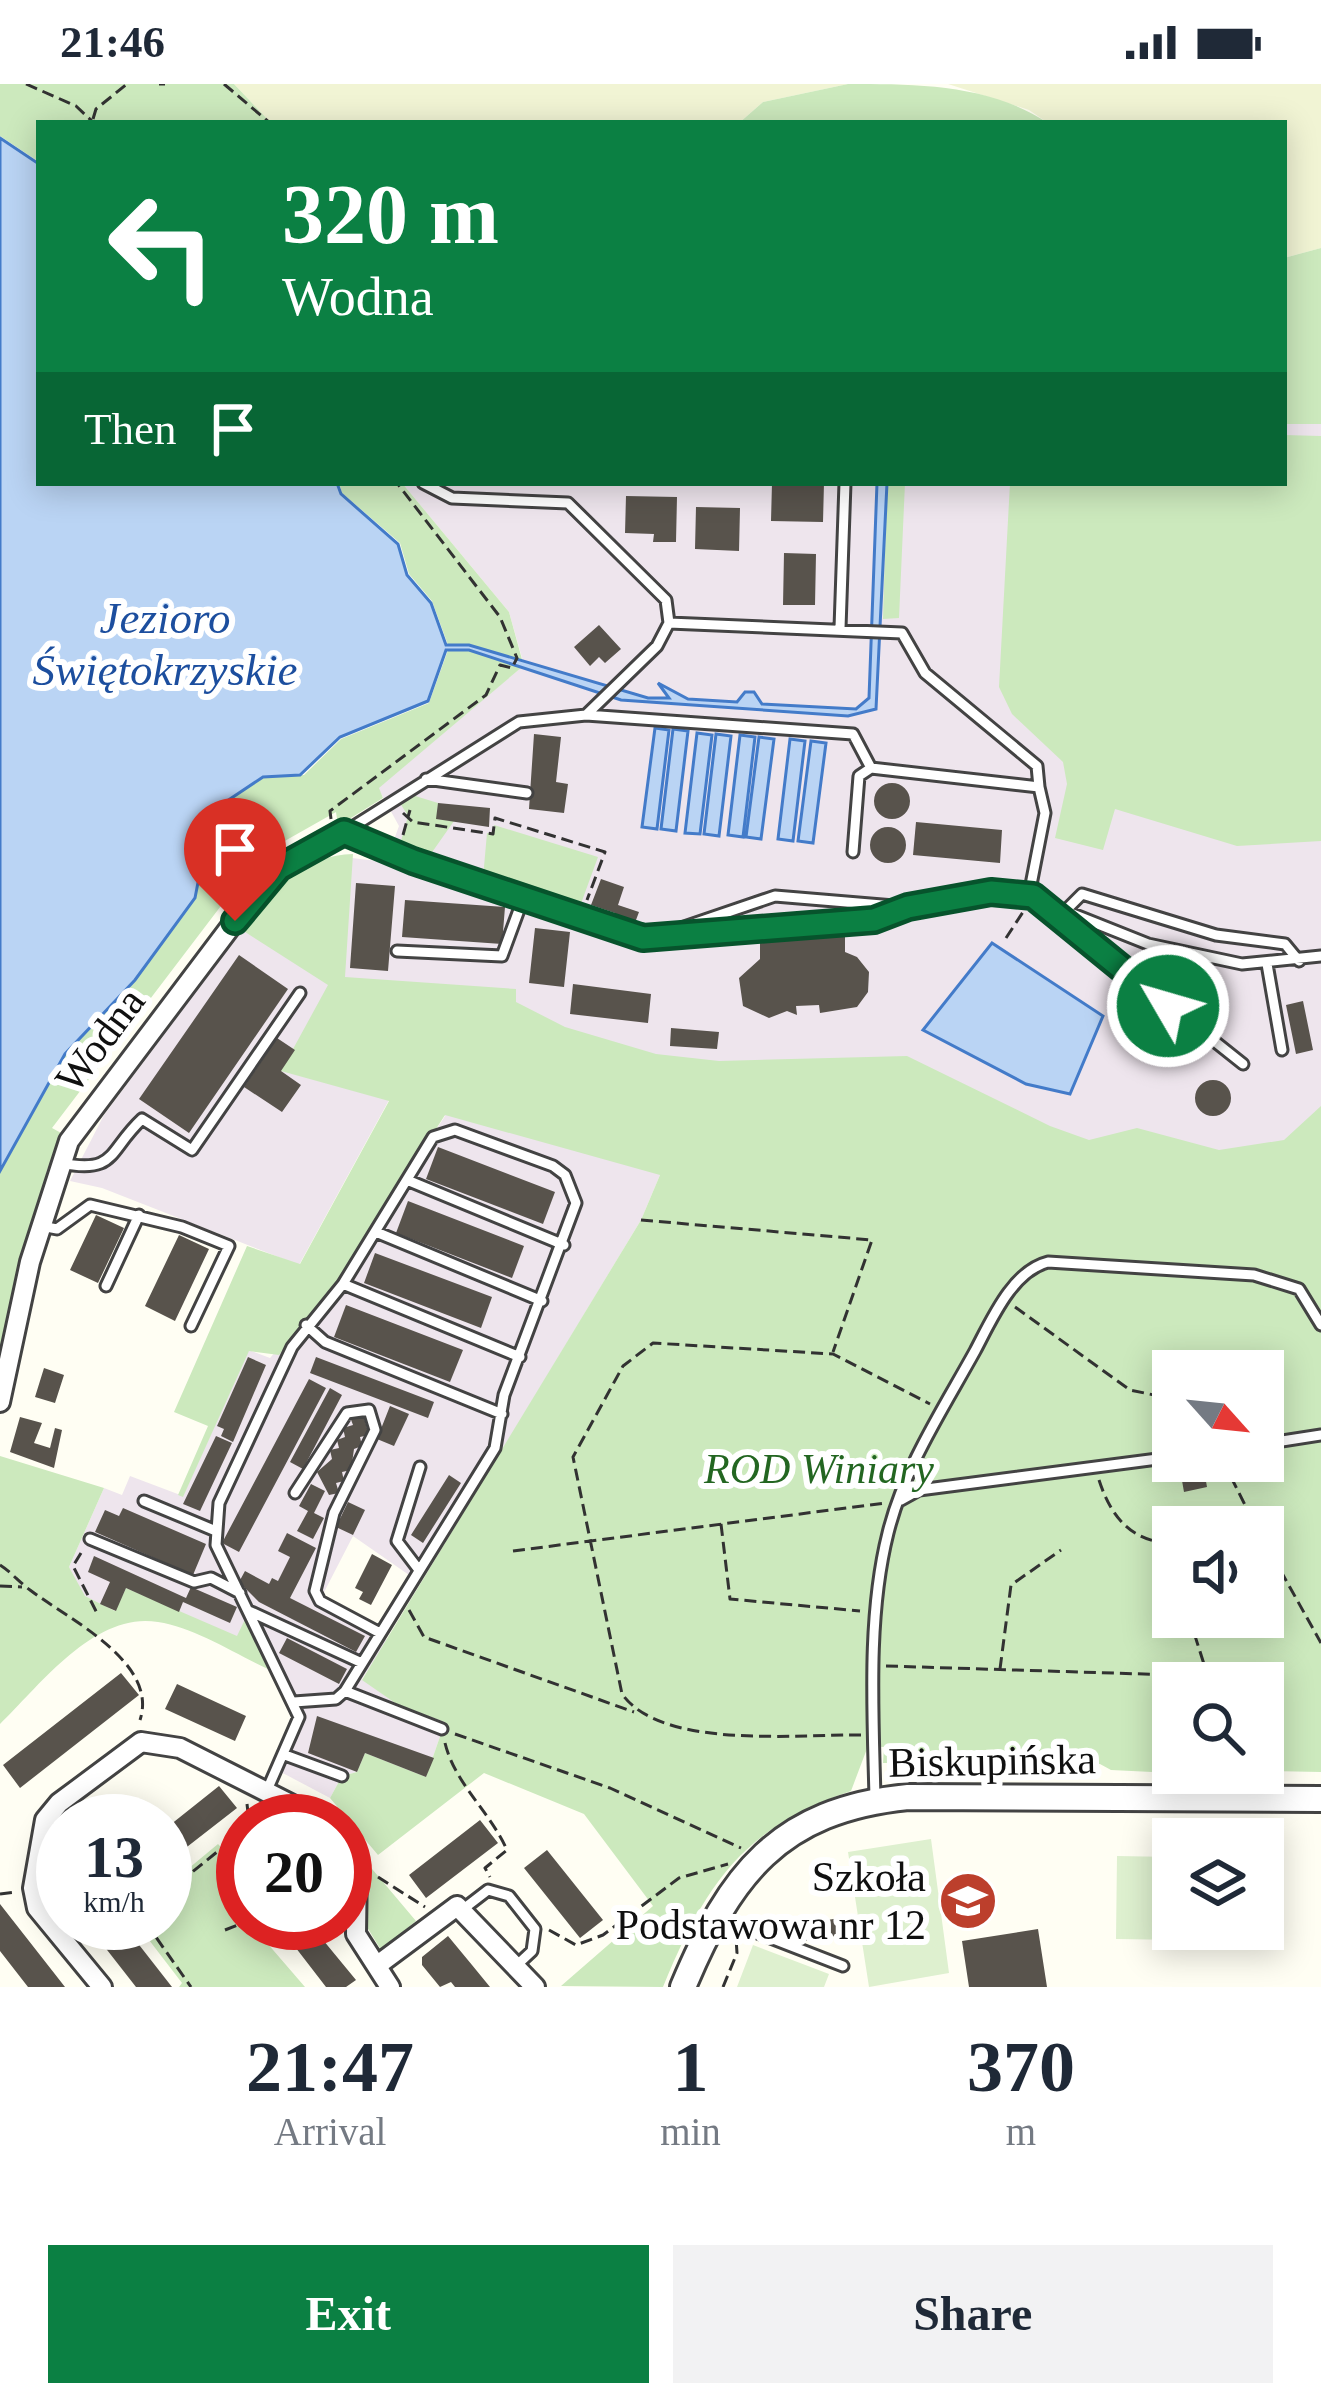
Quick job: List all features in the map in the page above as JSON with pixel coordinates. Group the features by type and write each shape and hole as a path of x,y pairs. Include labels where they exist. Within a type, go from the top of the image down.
{"street":[{"path":"338,835 393,853"},
{"name":"Wodna","path":"0,1402 41,1226 69,1141 262,885 279,868 338,835"},
{"path":"102,1987 37,1908 33,1888 45,1820 59,1803 141,1742 180,1748 278,1794"},
{"name":"Biskupińska","path":"682,1987 723,1920 747,1861 812,1822 874,1800 1321,1799"},
{"path":"379,1964 453,1913 535,1987"},
{"path":"368,1950 390,1987"}],"lane":[{"path":"429,486 452,498 568,503 666,600 669,623 657,646 586,716"},
{"path":"840,628 845,486"},
{"path":"669,623 893,631 915,649 925,673 1037,766 1046,813 1031,895"},
{"path":"338,835 519,722 586,716 854,734 871,768"},
{"path":"853,852 860,776 871,768 1039,787"},
{"path":"421,783 527,793"},
{"path":"393,853 625,935 874,920 908,907 991,892 1031,895 1148,944 1242,964 1321,956"},
{"path":"1065,911 1082,894 1216,935 1285,944 1298,961"},
{"path":"1031,895 1054,918 1243,1064"},
{"path":"661,935 775,896 908,907"},
{"path":"397,951 502,956 524,899"},
{"path":"1267,964 1282,1050"},
{"path":"59,1163 94,1168 107,1162 142,1119 191,1150 300,994"},
{"path":"268,1788 297,1730 294,1702 216,1545 219,1503 306,1325 343,1284 433,1137 443,1131 554,1166 565,1175 576,1203 520,1357 495,1448 345,1691 336,1699 294,1702"},
{"path":"407,1180 564,1245"},
{"path":"41,1226 56,1229 91,1204 229,1246 191,1326"},
{"path":"106,1286 139,1215"},
{"path":"376,1232 542,1300"},
{"path":"874,1800 877,1612 898,1501 1004,1299 1036,1265 1048,1262 1254,1275 1299,1289 1321,1325"},
{"path":"343,1284 520,1357"},
{"path":"306,1325 325,1342 502,1414"},
{"path":"295,1493 346,1413 368,1410 375,1430 334,1513 315,1591 320,1601 380,1633"},
{"path":"1284,1441 1321,1436"},
{"path":"898,1501 919,1490 1152,1460"},
{"path":"419,1570 397,1541 420,1467"},
{"path":"145,1501 216,1531"},
{"path":"90,1539 194,1582 211,1578 241,1594"},
{"path":"249,1611 362,1663"},
{"path":"345,1691 442,1729"},
{"path":"285,1755 342,1776"},
{"path":"453,1913 496,1888 536,1929 532,1951 513,1969"},
{"path":"723,1920 843,1966"}],"path":[{"path":"26,84 76,106 91,120"},
{"path":"93,120 96,109 127,84"},
{"path":"224,84 266,120"},
{"path":"338,835 330,811 486,694 500,665 512,668 517,658 500,617 399,486"},
{"path":"393,853 421,783"},
{"path":"394,798 407,819 493,834 495,818 605,852 580,919"},
{"path":"1006,938 1018,919"},
{"path":"641,1220 872,1240 833,1354"},
{"path":"1004,1299 1130,1390 1152,1395"},
{"path":"635,1712 622,1694 573,1457 623,1366 640,1348 653,1343 833,1354 942,1411"},
{"path":"1095,1467 1115,1519 1152,1538"},
{"path":"513,1551 898,1501"},
{"path":"720,1522 730,1600 877,1612"},
{"path":"90,1539 73,1566 98,1615"},
{"path":"1000,1669 1012,1585 1060,1550"},
{"path":"0,1564 25,1587 88,1625 136,1678 146,1702 140,1720"},
{"path":"1284,1577 1321,1643"},
{"path":"0,1586 25,1587"},
{"path":"407,1610 418,1618 424,1637 635,1712 706,1732 877,1735"},
{"path":"876,1665 1152,1674"},
{"path":"442,1729 610,1788 724,1836 747,1861 679,1878 603,1935 576,1945 558,1930 536,1929"},
{"path":"442,1729 452,1771 492,1817 507,1850 485,1868 496,1888"},
{"path":"246,1790 246,1794"},
{"path":"192,1872 216,1853"},
{"path":"372,1872 453,1913"},
{"path":"0,1894 18,1892"},
{"path":"723,1920 737,1953 723,1987"},
{"path":"164,1950 189,1986"}],"shaded area":[{"path":"1287,297 1321,300 1321,1214 660,1175 641,1220 501,1452 488,1447 409,1575 353,1536 320,1600 388,1640 362,1679 398,1705 445,1722 426,1777 357,1772 342,1776 332,1794 322,1794 277,1770 299,1717 249,1613 238,1637 116,1611 84,1596 69,1567 104,1488 122,1495 130,1476 183,1496 249,1350 270,1358 339,1280 445,1116 389,1100 299,1265 102,1188 70,1181 104,1115 279,881 335,856 386,862 399,826 378,788 524,665 509,612 404,486 1287,486"}],"green space":[{"path":"0,84 234,84 268,120 36,120 36,160 0,136"},
{"path":"234,84 848,84 763,102 742,120 268,120"},
{"path":"848,84 926,86 1002,100 1043,120 742,120 763,102"},
{"path":"948,84 1321,84 1321,248 1287,257 1287,120 1044,120 1029,110"},
{"path":"1321,248 1321,424 1287,424 1287,257"},
{"path":"1287,435 1321,436 1321,841 1237,846 1115,809 1103,850 1055,838 1067,784 1063,762 1012,714 999,687 1010,486 1287,486"},
{"path":"340,486 404,486 509,612 523,663 469,645 448,645 432,601 409,574 400,543 342,493"},
{"path":"887,486 905,486 899,618 883,619"},
{"path":"448,650 469,650 522,667 379,788 383,798 338,826 336,812 267,851 52,1128 63,1134 47,1170 0,1363 0,1171 65,1054 135,980 195,898 218,808 263,777 304,775 341,739 429,703"},
{"path":"412,795 438,803 437,819 454,821 428,858 399,848 408,816 400,803"},
{"path":"494,825 598,857 579,909 483,878 487,833 493,834"},
{"name":"ROD Winiary","path":"353,854 345,977 516,989 516,1002 565,1027 656,1054 719,1061 907,1056 1050,1126 1089,1140 1137,1128 1219,1150 1284,1140 1321,1106 1321,1772 1284,1771 1284,1662 1152,1662 1152,1772 1111,1770 1100,1764 883,1763 884,1747 868,1746 851,1791 782,1823 732,1865 695,1919 663,1987 561,1986 653,1906 584,1814 484,1773 378,1855 372,1848 372,1794 332,1794 342,1776 357,1772 365,1753 426,1777 445,1722 398,1705 362,1680 641,1220 660,1175 445,1115 339,1280 279,1355 249,1351 183,1497 178,1495 208,1426 174,1412 247,1246 300,1264 389,1101 281,1071 328,985 242,930 288,878 317,861"},
{"path":"0,1456 104,1488 69,1567 85,1596 115,1611 126,1588 237,1636 249,1611 275,1665 268,1669 172,1625 135,1622 112,1628 70,1654 0,1724"},
{"path":"931,1839 949,1973 869,1987 848,1852"},
{"path":"216,1846 216,1950 273,1950 305,1987 179,1987 182,1983 157,1950 192,1950 192,1866"},
{"path":"1117,1856 1152,1857 1152,1940 1116,1939"},
{"path":"372,1869 416,1921 381,1950 372,1935"},
{"path":"753,1945 829,1974 824,1987 737,1987"}],"water":[{"name":"Jezioro Świętokrzyskie","path":"0,138 36,162 36,486 338,486 341,494 398,544 407,575 431,603 446,645 469,645 648,698 669,698 658,683 688,699 737,702 745,692 754,692 762,704 856,709 869,698 877,486 887,486 876,709 848,716 621,700 469,650 446,650 428,701 340,737 300,775 263,777 218,807 209,826 195,898 135,980 65,1054 0,1171"},
{"path":"655,728 669,730 657,829 642,827"},
{"path":"673,729 688,731 676,831 661,829"},
{"path":"697,733 712,735 700,834 685,833"},
{"path":"716,734 731,736 719,836 704,834"},
{"path":"740,735 755,737 743,837 728,835"},
{"path":"759,737 774,739 761,839 746,837"},
{"path":"790,739 805,741 793,841 778,839"},
{"path":"811,741 826,743 813,843 798,841"},
{"path":"992,943 1103,1016 1070,1094 1026,1084 923,1030"}],"building":[{"path":"772,486 824,486 823,522 771,521"},
{"path":"626,496 677,497 676,542 653,542 654,534 625,533"},
{"path":"696,507 740,508 739,551 695,549"},
{"path":"784,553 816,554 815,605 783,605"},
{"path":"599,625 621,649 605,663 599,657 590,666 574,647"},
{"path":"534,734 561,737 556,782 568,784 564,813 529,809"},
{"path":"892,783 904,789 910,801 904,813 892,819 880,813 874,801 880,789"},
{"path":"438,803 490,808 489,827 436,819"},
{"path":"916,822 1002,830 1000,863 913,855"},
{"path":"888,827 900,833 906,845 900,857 888,863 876,857 870,845 876,833"},
{"path":"601,879 624,887 618,905 639,912 633,928 612,921 615,913 591,905"},
{"path":"356,883 395,886 388,971 350,968"},
{"path":"405,900 505,907 502,944 402,937"},
{"path":"535,928 570,932 564,987 529,983"},
{"path":"845,933 845,952 857,957 869,972 868,992 857,1007 820,1013 819,1005 796,1006 797,1015 787,1011 769,1018 743,1006 739,978 760,959 760,939"},
{"path":"239,955 288,989 189,1133 139,1099"},
{"path":"573,984 651,994 648,1023 570,1014"},
{"path":"1303,1001 1313,1050 1296,1054 1286,1005"},
{"path":"671,1028 719,1032 717,1049 670,1046"},
{"path":"277,1038 295,1050 281,1071 301,1085 282,1112 244,1087"},
{"path":"1213,1080 1226,1085 1231,1098 1226,1111 1213,1116 1200,1111 1195,1098 1200,1085"},
{"path":"438,1147 555,1192 543,1224 426,1179"},
{"path":"408,1201 524,1246 512,1278 396,1233"},
{"path":"96,1215 124,1228 98,1283 70,1270"},
{"path":"179,1235 209,1249 175,1321 145,1306"},
{"path":"375,1253 492,1297 481,1328 364,1283"},
{"path":"346,1305 463,1350 450,1382 334,1337"},
{"path":"248,1357 266,1365 233,1442 221,1436 224,1429 217,1426"},
{"path":"316,1357 434,1402 428,1418 310,1373"},
{"path":"44,1368 64,1375 55,1403 35,1397"},
{"path":"309,1379 326,1388 239,1552 222,1543"},
{"path":"330,1388 342,1395 303,1469 290,1462"},
{"path":"390,1406 409,1414 394,1446 377,1439"},
{"path":"363,1414 369,1435 360,1437 362,1446 354,1449 351,1470 342,1472 344,1481 336,1483 339,1493 329,1495 317,1472 332,1459 330,1450 339,1448 337,1440 345,1437 343,1428 353,1425 350,1417"},
{"path":"20,1417 42,1423 34,1443 50,1448 55,1428 62,1430 54,1468 10,1452"},
{"path":"216,1436 232,1443 200,1511 183,1504"},
{"path":"449,1475 461,1483 423,1543 411,1535"},
{"path":"1182,1482 1206,1482 1207,1487 1184,1492"},
{"path":"311,1484 325,1491 314,1513 324,1518 313,1539 297,1531 308,1511 299,1506"},
{"path":"348,1502 365,1510 353,1535 336,1527"},
{"path":"123,1508 206,1544 193,1575 95,1532 105,1510 119,1516"},
{"path":"287,1533 316,1548 290,1598 365,1636 356,1652 259,1602 239,1582 245,1571 269,1584 272,1578 278,1581 290,1557 278,1551"},
{"path":"372,1554 392,1565 371,1605 359,1599 363,1592 355,1588"},
{"path":"94,1556 186,1598 191,1587 237,1607 230,1623 183,1602 179,1612 126,1588 116,1611 100,1604 110,1582 88,1572"},
{"path":"287,1638 347,1669 339,1684 279,1653"},
{"path":"121,1673 139,1695 20,1788 3,1765"},
{"path":"177,1684 246,1716 235,1741 165,1709"},
{"path":"317,1716 434,1758 426,1777 365,1753 357,1772 308,1753"},
{"path":"219,1786 226,1794 216,1794 216,1824 192,1843 192,1808"},
{"path":"480,1820 498,1843 426,1898 409,1875"},
{"path":"547,1850 603,1920 580,1938 524,1868"},
{"path":"0,1904 65,1987 28,1987 0,1951"},
{"path":"846,1917 849,1934 805,1941 802,1924"},
{"path":"1038,1929 1047,1987 969,1987 962,1941"},
{"path":"448,1936 490,1987 455,1987 451,1982 440,1987 422,1965 422,1957"},
{"path":"107,1950 143,1950 172,1987 136,1987"},
{"path":"297,1950 331,1950 356,1980 346,1987 326,1987"}],"place":[{"name":"Szkoła Podstawowa nr 12","path":"968,1901"}],"route":[{"path":"235,921 279,868 344,832 413,861 643,938 874,920 951,898 1015,891 1033,896 1054,918 1168,1006"}]}
